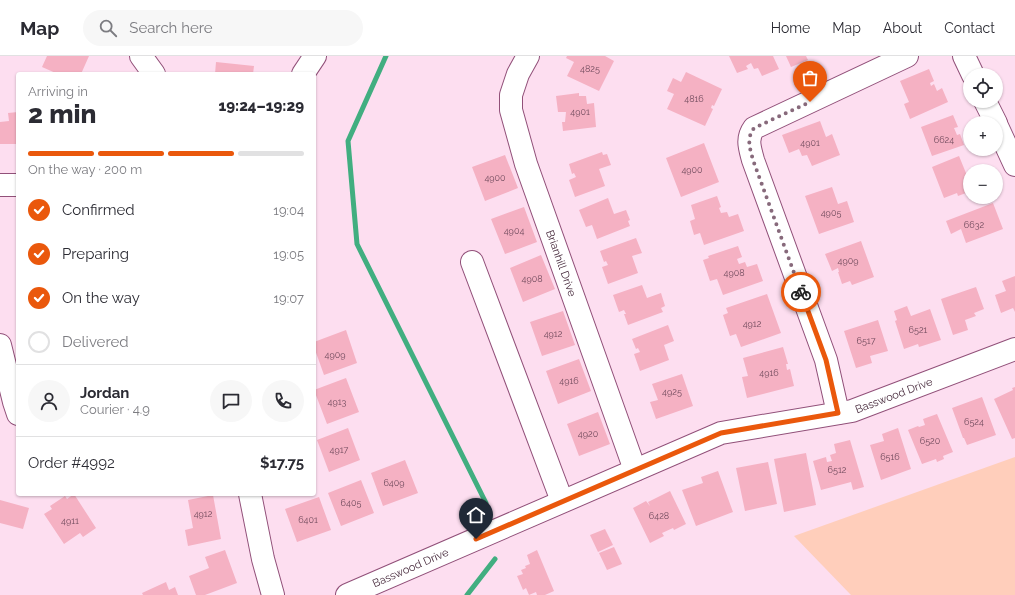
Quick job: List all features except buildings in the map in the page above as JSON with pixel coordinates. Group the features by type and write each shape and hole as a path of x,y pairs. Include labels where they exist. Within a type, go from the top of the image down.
{"street":[{"path":"141,56 153,72"},
{"path":"304,72 315,56"},
{"name":"Brianhill Drive","path":"528,56 518,74 511,95 511,110 526,164 635,470"},
{"path":"838,413 826,360 753,160 749,142 750,133 754,128 907,56"},
{"path":"964,56 970,68"},
{"path":"1003,130 1015,165"},
{"path":"0,185 16,185"},
{"path":"472,262 562,501"},
{"path":"0,345 16,408"},
{"name":"Basswood Drive","path":"347,595 721,433 852,411 1015,349"},
{"path":"250,496 263,558 273,595"}],"shaded area":[{"path":"1015,457 1015,595 851,595 794,536"}],"waterway":[{"path":"386,56 348,141 357,244 486,503"},
{"path":"467,595 495,559"}],"way so far":[{"path":"801,292 753,160 749,142 750,133 754,128 810,102"}],"route":[{"path":"476,539 721,433 838,413 826,360 801,292"}]}
